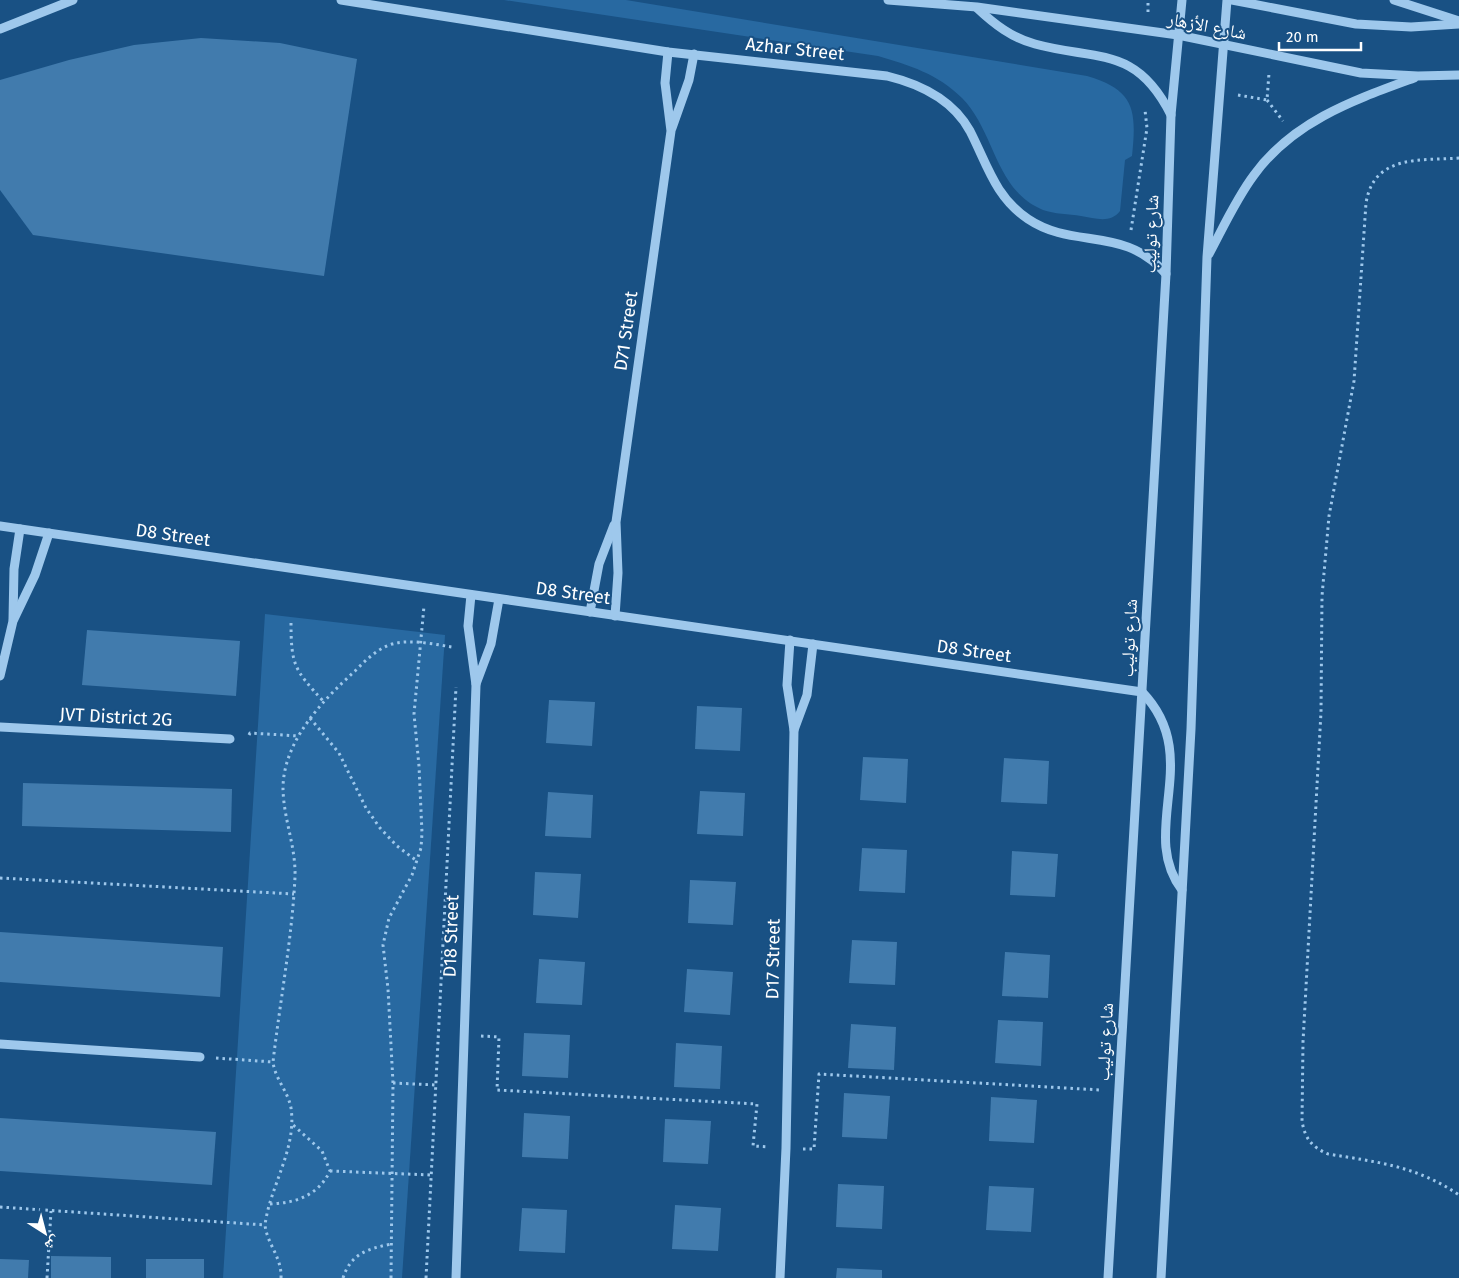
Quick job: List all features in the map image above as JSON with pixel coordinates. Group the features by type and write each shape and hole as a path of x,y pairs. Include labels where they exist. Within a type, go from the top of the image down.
{"street":[{"path":"0,29 73,0"},
{"name":"Azhar Street","path":"341,0 668,52 887,76 925,88 957,114 969,129 998,190 1011,206 1028,219 1047,229 1068,235 1126,245 1144,253 1166,274"},
{"name":"شارع الأزهار","path":"888,0 977,8 1178,35 1361,73 1418,76 1459,75"},
{"name":"شارع توليب","path":"1108,1278 1166,274 1171,115 1182,0"},
{"path":"1161,1278 1191,729 1207,257 1227,0"},
{"name":"شارع الأزهار","path":"1232,0 1356,24 1411,28 1459,23"},
{"path":"1394,0 1459,23"},
{"path":"977,8 989,20 1019,38 1036,44 1104,55 1120,61 1135,70 1152,85 1171,115"},
{"name":"D71 Street","path":"615,616 618,573 616,522 671,130 666,83 668,52"},
{"path":"671,130 689,80 694,54"},
{"path":"1207,257 1253,175 1293,134 1342,105 1418,76"},
{"path":"590,612 599,564 616,522"},
{"name":"D8 Street","path":"0,526 1142,692"},
{"path":"13,621 14,569 20,528"},
{"path":"0,676 3,653 13,621 35,575 49,533"},
{"name":"D18 Street","path":"456,1278 476,685 469,635 471,595"},
{"path":"476,685 491,644 499,599"},
{"name":"D17 Street","path":"780,1278 786,1148 794,730 787,685 790,640"},
{"path":"794,730 807,695 813,644"},
{"path":"1142,692 1161,714 1170,742 1166,854 1174,880 1182,890"},
{"name":"JVT District 2G","path":"0,728 230,739"},
{"path":"0,1044 200,1057"}],"path":[{"path":"1267,100 1293,134"},
{"path":"1126,245 1132,226 1147,128 1145,108"},
{"path":"1459,158 1399,163 1388,167 1373,182 1366,203 1354,381 1329,516 1322,596 1321,712 1303,1042 1302,1112 1304,1133 1318,1150 1328,1154 1397,1165 1426,1177 1459,1195"},
{"path":"391,1278 393,1083 388,989 384,960 385,932 389,918 417,861 422,833 419,766 414,714 425,588"},
{"path":"291,623 291,649 295,666 323,701"},
{"path":"281,1278 281,1268 266,1235 264,1225 287,1152 292,1123 289,1102 276,1076 273,1062 294,894 295,854 284,802 283,786 286,769 300,736 310,718 323,701 380,649 406,642 458,649"},
{"path":"426,1278 455,689 457,683"},
{"path":"310,718 339,754 366,808 380,828 397,846 417,861"},
{"path":"230,739 249,741 250,733 300,736"},
{"path":"0,878 294,894"},
{"path":"438,1035 499,1037 496,1090 757,1104 752,1146 814,1149 819,1074 1118,1091"},
{"path":"200,1057 273,1062"},
{"path":"393,1083 436,1084"},
{"path":"292,1123 322,1151 330,1171"},
{"path":"330,1171 432,1175"},
{"path":"270,1204 291,1202 312,1193 320,1187 330,1171"},
{"path":"0,1207 264,1225"},
{"path":"48,1278 52,1211"},
{"path":"343,1278 348,1265 359,1254 391,1244"}],"shaded area":[{"path":"504,0 626,0 1087,76 1115,88 1129,104 1132,114 1134,126 1132,156 1125,160 1120,211 1112,218 1097,219 1043,210 1027,201 1005,175 982,127 962,98 943,83 923,71 901,63 878,56"},
{"path":"265,614 445,635 402,1278 223,1278"}],"building":[{"path":"201,38 280,43 357,59 324,276 33,235 0,190 0,80 69,60 134,45"},
{"path":"87,630 240,641 236,696 82,685"},
{"path":"549,700 595,702 592,746 546,743"},
{"path":"697,706 742,708 740,751 695,749"},
{"path":"863,757 908,759 906,803 860,800"},
{"path":"1004,758 1049,761 1047,804 1001,802"},
{"path":"23,783 232,789 231,832 22,826"},
{"path":"700,791 745,793 743,836 697,834"},
{"path":"548,792 593,795 591,838 545,836"},
{"path":"862,848 907,850 905,893 859,891"},
{"path":"1012,851 1058,854 1055,897 1010,895"},
{"path":"535,872 581,874 578,918 533,915"},
{"path":"690,880 736,882 733,925 688,923"},
{"path":"0,932 223,947 220,997 0,982"},
{"path":"852,940 897,942 895,985 849,983"},
{"path":"1005,952 1050,955 1048,998 1002,996"},
{"path":"539,959 585,962 582,1005 536,1003"},
{"path":"687,969 733,972 730,1015 684,1012"},
{"path":"998,1020 1043,1022 1041,1066 995,1063"},
{"path":"851,1024 896,1027 894,1070 848,1068"},
{"path":"524,1033 570,1035 568,1078 522,1076"},
{"path":"676,1043 722,1046 720,1089 674,1087"},
{"path":"844,1093 890,1096 887,1139 842,1137"},
{"path":"991,1097 1037,1100 1034,1143 989,1141"},
{"path":"524,1113 570,1116 568,1159 522,1157"},
{"path":"0,1118 216,1132 212,1185 0,1171"},
{"path":"665,1119 711,1121 708,1164 663,1162"},
{"path":"838,1184 884,1186 882,1229 836,1227"},
{"path":"989,1186 1034,1188 1031,1232 986,1230"},
{"path":"675,1205 721,1208 718,1251 672,1249"},
{"path":"522,1208 567,1210 565,1253 519,1251"},
{"path":"51,1256 111,1257 111,1278 51,1278"},
{"path":"0,1259 29,1260 28,1278 0,1278"},
{"path":"146,1259 204,1259 204,1278 146,1278"},
{"path":"837,1268 882,1270 882,1278 836,1278"}]}
